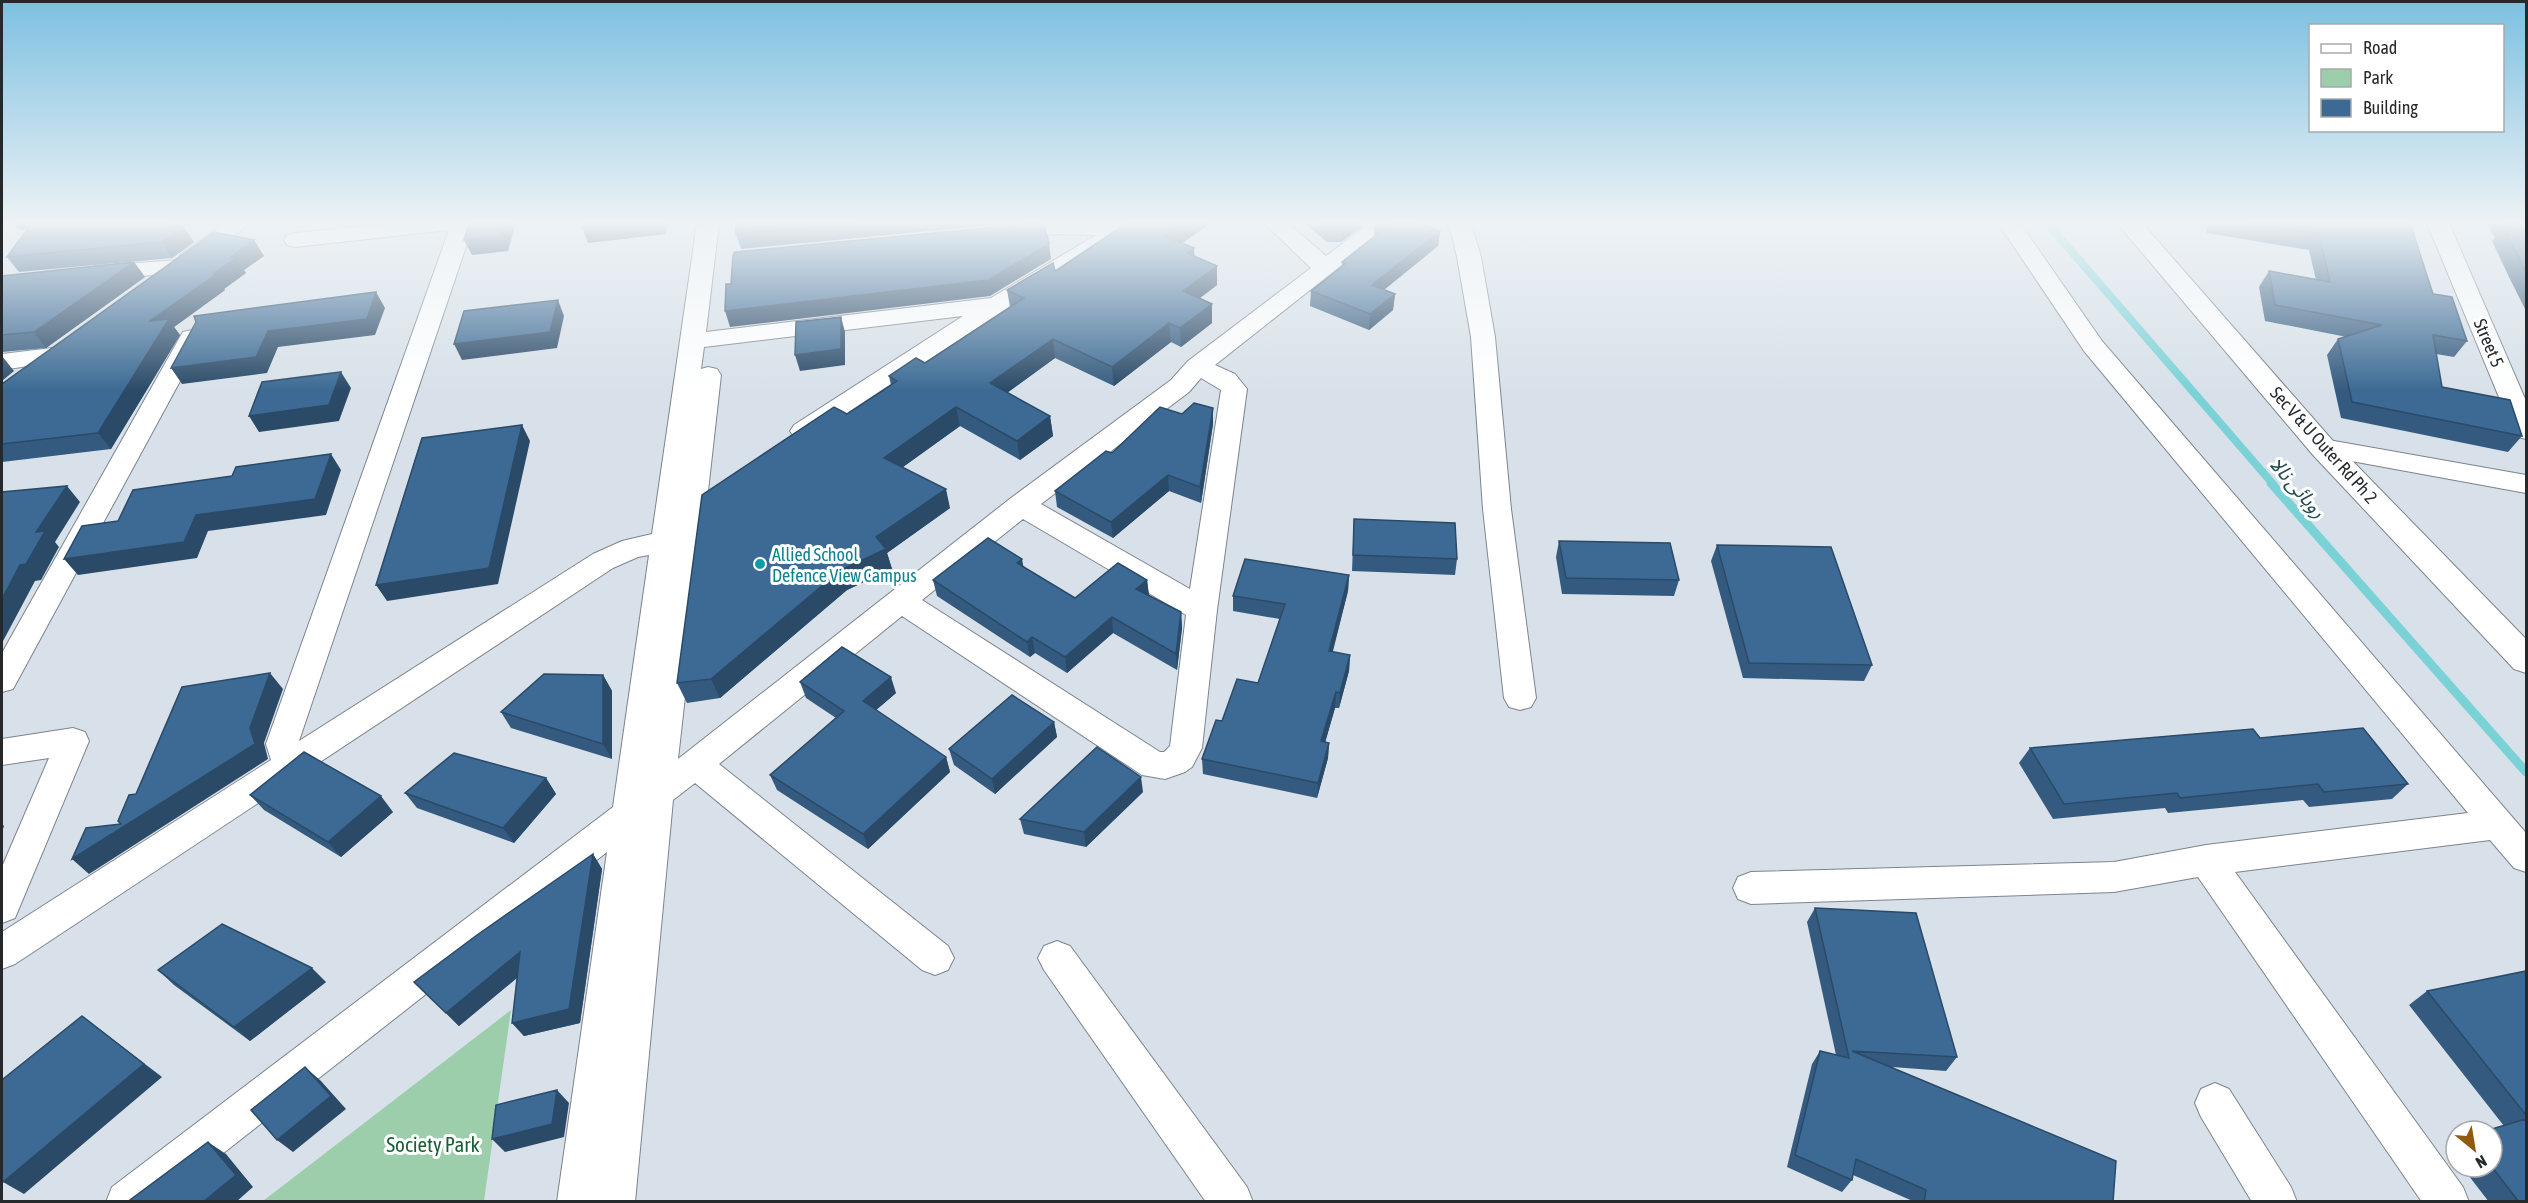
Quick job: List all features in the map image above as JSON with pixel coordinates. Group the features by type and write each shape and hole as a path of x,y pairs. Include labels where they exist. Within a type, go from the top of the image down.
{"main road":[{"name":"Sec V & U Outer Rd Ph 2","path":"2177,279 2323,448 2526,660"}],"street":[{"path":"149,288 161,279"},
{"path":"293,761 285,755 282,744 443,279"},
{"path":"578,1202 630,813 677,539 692,500 703,340 710,279"},
{"path":"782,445 1039,279"},
{"path":"127,1202 695,764 1021,505 1180,386 1197,366 1310,279"},
{"path":"1473,279 1482,337 1497,510 1520,699"},
{"path":"2047,279 2093,346 2526,856"},
{"name":"Street 5","path":"2462,279 2526,431"},
{"path":"703,340 998,304"},
{"path":"2,680 193,337"},
{"path":"2,362 62,350 18,381"},
{"path":"901,600 1154,765 1163,766 1181,759 1186,748 1202,610 1234,388 1226,380 1197,366"},
{"path":"2323,448 2526,484"},
{"path":"1021,505 1202,610"},
{"path":"2,952 603,561 632,548 677,539"},
{"path":"614,1202 657,792 677,539"},
{"path":"2,752 73,741 2,907"},
{"path":"695,764 935,958"},
{"path":"1751,888 2114,877 2206,860 2499,824"},
{"path":"2206,860 2448,1202"},
{"path":"1057,958 1232,1202"},
{"path":"2216,1103 2276,1202"}],"green space":[{"name":"Society Park","path":"511,1010 484,1201 263,1201"}],"building":[{"path":"2,279 110,279 34,332 2,335"},
{"path":"148,279 209,279 150,321 169,319 98,433 2,444 2,384"},
{"path":"731,279 989,279 725,311 726,284 731,284"},
{"path":"1026,279 1199,279 1183,291 1212,304 1180,328 1169,323 1112,367 1053,339 990,383 1050,416 1017,441 956,407 884,458 946,489 876,537 886,549 841,570 711,679 677,683 702,495 834,407 847,414 897,381 889,376 916,358 925,363 1024,298 1007,290"},
{"path":"1326,279 1379,279 1372,285 1395,294 1370,314 1311,291"},
{"path":"2270,279 2314,279 2330,282 2329,279 2428,279 2433,294 2452,297 2467,341 2433,335 2442,387 2510,400 2522,436 2352,402 2338,339 2382,325 2275,305"},
{"path":"376,292 367,319 268,331 256,357 171,368 196,322 194,316"},
{"path":"558,300 550,332 454,344 464,311"},
{"path":"841,317 841,349 795,355 796,322"},
{"path":"341,372 329,405 249,416 262,382"},
{"path":"1194,403 1213,408 1200,487 1168,475 1111,522 1055,491 1106,451 1112,453 1160,407 1182,414"},
{"path":"522,425 489,568 376,585 422,438"},
{"path":"331,454 315,499 196,515 184,542 64,559 82,526 118,521 133,490 232,476 236,467"},
{"path":"67,486 36,532 45,531 26,564 20,565 2,599 2,492"},
{"path":"1354,519 1455,523 1457,559 1353,555"},
{"path":"988,538 1022,559 1017,563 1075,598 1118,563 1147,580 1136,589 1181,612 1176,654 1112,617 1065,657 1032,637 1027,642 933,580"},
{"path":"1559,541 1670,543 1679,580 1566,578"},
{"path":"1717,545 1831,547 1872,665 1749,663"},
{"path":"1245,559 1349,575 1329,651 1350,655 1340,693 1336,692 1321,741 1329,743 1318,783 1202,759 1216,720 1222,721 1237,679 1258,683 1285,604 1233,596"},
{"path":"842,647 891,677 863,701 946,757 863,834 770,775 844,711 800,682"},
{"path":"270,673 250,728 255,744 72,859 86,828 121,824 118,821 129,795 136,794 182,687"},
{"path":"544,674 603,675 603,744 501,712"},
{"path":"1012,695 1054,722 992,779 949,749"},
{"path":"2363,728 2408,784 2324,792 2318,784 2180,798 2177,793 2064,804 2030,748 2253,729 2260,738"},
{"path":"1097,747 1141,777 1084,832 1020,819"},
{"path":"304,752 381,796 328,842 250,795"},
{"path":"454,753 546,778 503,828 405,793"},
{"path":"593,854 569,1009 512,1023 520,952 446,1013 414,982 477,935"},
{"path":"1815,908 1916,913 1957,1057 1852,1051 2116,1161 2113,1202 1924,1202 1926,1190 1856,1159 1852,1180 1795,1155 1820,1051 1849,1058"},
{"path":"222,924 312,968 234,1027 158,970"},
{"path":"2526,971 2526,1115 2427,991"},
{"path":"82,1016 144,1064 3,1182 2,1078"},
{"path":"305,1067 331,1096 277,1140 251,1110"},
{"path":"557,1090 552,1124 492,1139 496,1105"},
{"path":"2526,1119 2526,1202 2519,1202 2501,1179 2504,1179 2504,1125"},
{"path":"208,1142 236,1175 203,1202 131,1202 130,1200"}],"waterway":[{"name":"روہائی نالا","path":"2096,279 2273,484"},
{"name":"روہائی نالا","path":"2271,483 2526,772"}],"place":[{"name":"Allied School Defence View Campus","path":"760,564"}]}
